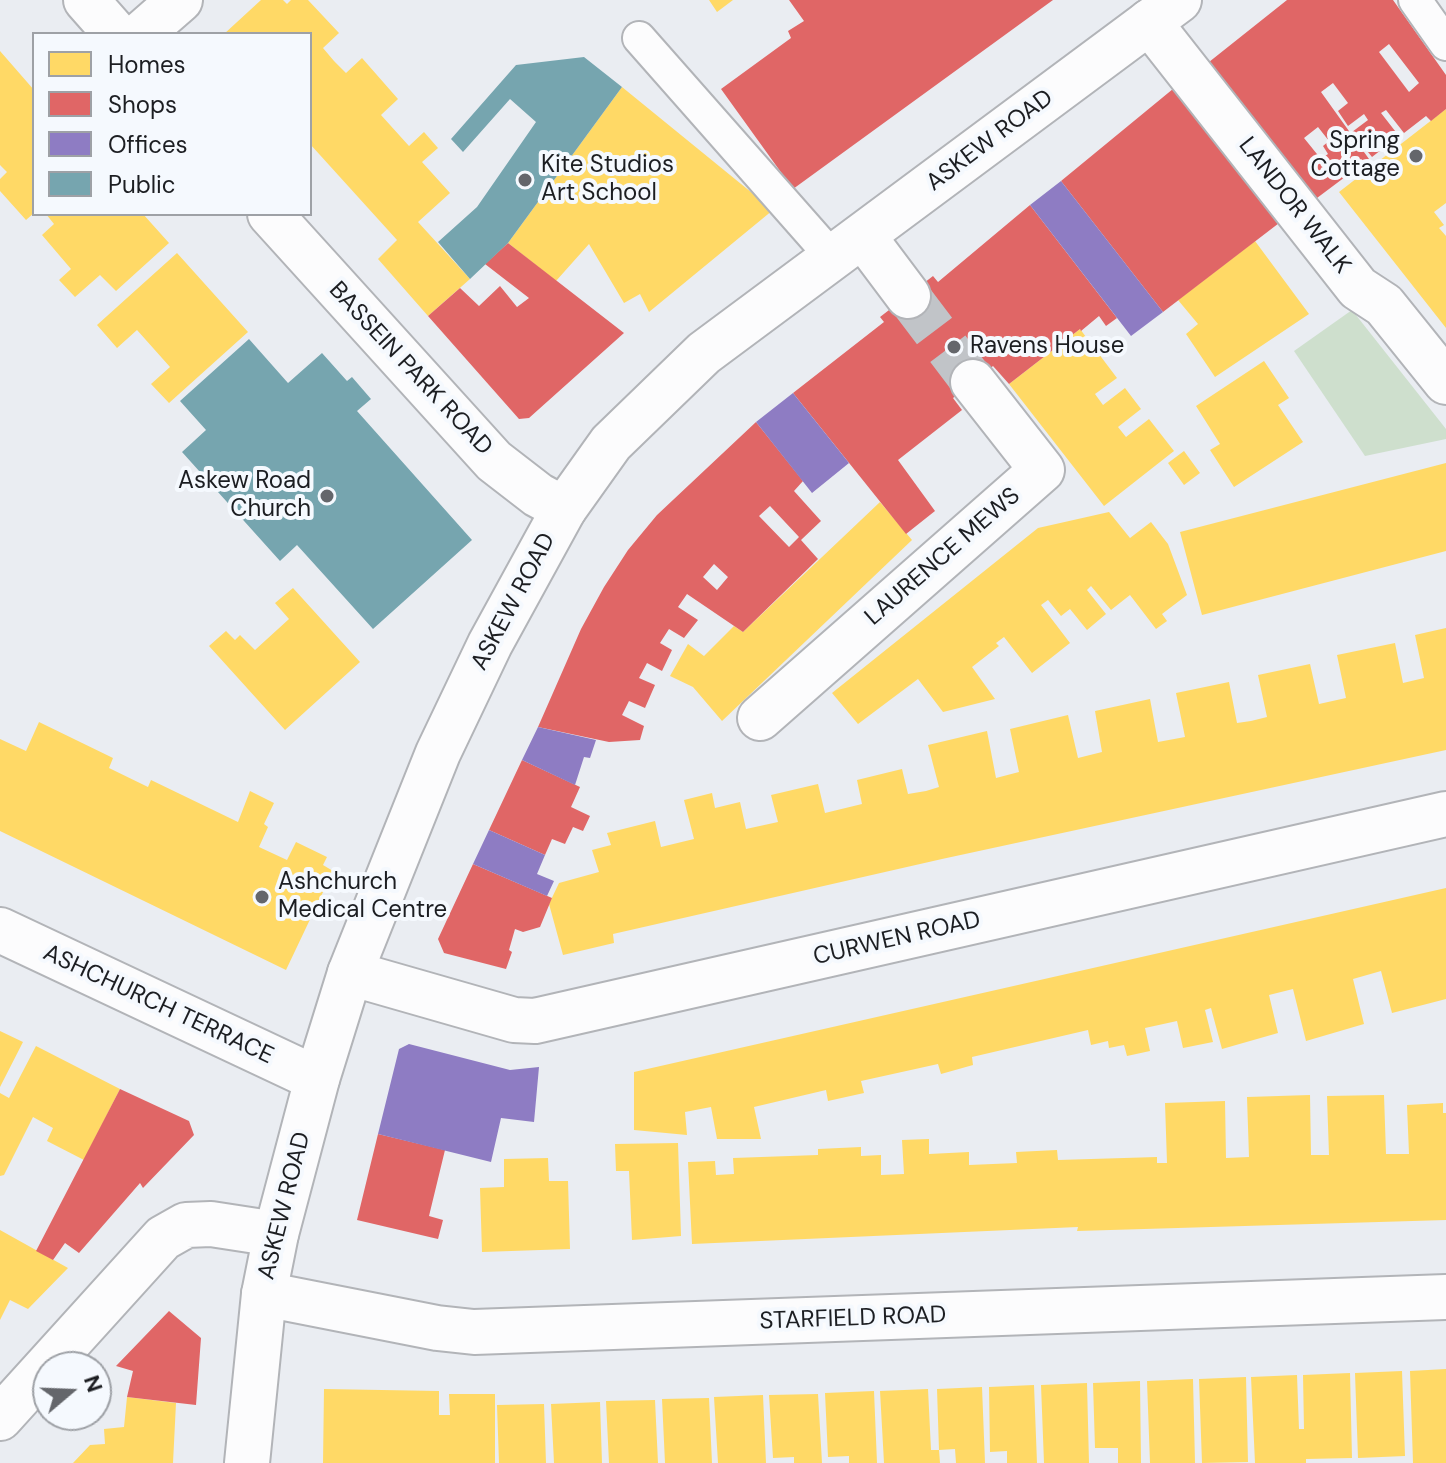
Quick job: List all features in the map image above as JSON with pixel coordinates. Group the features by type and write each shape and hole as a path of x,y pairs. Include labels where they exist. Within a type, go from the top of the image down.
{"street":[{"path":"86,0 114,32"},
{"path":"143,32 180,0"},
{"name":"ASKEW ROAD","path":"247,1463 264,1294 276,1234 317,1079 350,973 438,753 490,644 564,509 611,443 694,363 1164,11"},
{"name":"LANDOR WALK","path":"1164,11 1358,288 1384,305 1446,382"},
{"name":"BASSEIN PARK ROAD","path":"272,216 494,461 538,495 564,509"},
{"path":"848,247 908,296"},
{"name":"LAURENCE MEWS","path":"760,718 1042,470 973,382"},
{"name":"CURWEN ROAD","path":"350,973 514,1020 535,1021 1446,814"},
{"name":"ASHCHURCH TERRACE","path":"0,930 317,1079"},
{"path":"0,1418 163,1238 186,1225 199,1224 276,1234"},
{"name":"STARFIELD ROAD","path":"264,1294 437,1328 474,1332 1446,1297"}],"lane":[{"path":"1415,0 1446,44"},
{"path":"639,38 848,247"}],"green space":[{"path":"1352,310 1446,429 1446,439 1365,456 1294,351"}],"building: Homes":[{"path":"261,0 283,0 287,4 291,0 308,0 339,33 323,48 334,61 346,73 362,58 398,99 381,115 409,146 424,132 438,148 422,162 450,193 418,222 470,279 428,316 378,259 397,240 312,146 312,32 226,32"},
{"path":"709,0 733,0 717,12"},
{"path":"0,51 32,88 32,215 26,220 0,191 0,179 7,172 0,165"},
{"path":"622,87 773,210 649,312 640,294 624,303 589,244 556,281 508,243"},
{"name":"Spring Cottage","path":"1446,109 1446,203 1434,212 1444,225 1439,228 1446,236 1446,328 1339,192"},
{"path":"48,216 145,216 169,243 116,291 100,275 75,297 59,280 71,269 42,235 54,224"},
{"path":"1255,241 1309,314 1215,377 1186,334 1198,324 1178,300"},
{"path":"177,253 248,332 169,403 151,384 170,367 137,330 117,348 97,325"},
{"path":"1080,329 1117,378 1095,394 1103,405 1125,388 1141,409 1118,427 1126,437 1149,419 1174,451 1104,506 1009,384"},
{"path":"1264,361 1289,398 1278,405 1303,442 1234,487 1210,450 1220,444 1196,406"},
{"path":"1184,451 1200,473 1184,485 1168,463"},
{"path":"1446,463 1446,551 1202,615 1180,532"},
{"path":"880,502 912,540 722,721 693,687 670,676 688,644 704,656 734,626 743,632"},
{"path":"1109,512 1130,538 1151,522 1168,544 1187,595 1162,614 1167,621 1156,629 1130,595 1111,610 1091,586 1087,590 1106,614 1087,630 1070,609 1061,616 1048,600 1041,605 1070,643 1032,673 1004,637 996,643 999,646 972,667 995,699 943,712 918,679 858,724 832,693 1038,528"},
{"path":"293,588 360,662 285,730 209,646 226,631 235,640 240,635 255,650 289,619 275,603"},
{"path":"1446,628 1446,750 613,934 614,943 563,955 549,904 559,883 599,872 592,850 611,845 607,833 655,821 661,847 694,839 684,800 712,793 715,808 740,802 746,829 778,822 771,795 818,784 825,813 862,804 857,780 902,769 908,794 926,791 939,787 928,745 987,731 996,778 1019,772 1010,729 1068,715 1078,758 1102,752 1095,711 1150,699 1158,742 1185,737 1176,693 1229,682 1237,723 1251,721 1267,717 1258,675 1310,664 1319,704 1346,698 1337,655 1395,643 1403,683 1424,678 1415,635"},
{"path":"39,722 113,758 109,768 148,787 151,780 238,822 250,791 274,803 264,824 268,827 259,847 287,860 296,842 327,857 323,865 333,871 286,970 0,831 0,739 26,751"},
{"path":"1446,888 1446,999 1392,1013 1381,971 1353,979 1364,1024 1306,1041 1293,989 1269,995 1278,1033 1222,1049 1211,1008 1205,1010 1213,1042 1183,1048 1177,1021 1145,1028 1150,1051 1127,1056 1124,1045 1109,1048 1108,1041 1091,1045 1088,1030 972,1057 973,1065 941,1074 938,1064 861,1081 864,1093 828,1101 826,1090 754,1107 761,1139 717,1139 711,1107 685,1112 687,1135 634,1130 634,1072"},
{"path":"0,1031 23,1042 0,1087"},
{"path":"36,1046 120,1089 84,1160 47,1141 53,1128 33,1117 4,1175 0,1176 0,1093 9,1098"},
{"path":"1310,1095 1311,1155 1329,1155 1327,1096 1384,1095 1386,1154 1409,1154 1407,1105 1443,1103 1443,1113 1446,1113 1446,1220 1077,1231 1078,1227 692,1244 688,1162 715,1161 716,1175 734,1174 733,1158 818,1155 818,1149 861,1147 861,1156 881,1155 881,1175 904,1174 902,1140 929,1139 929,1154 969,1152 969,1165 1017,1163 1016,1152 1057,1150 1058,1160 1157,1157 1157,1163 1167,1163 1165,1103 1225,1101 1226,1158 1249,1157 1247,1097"},
{"path":"678,1143 681,1236 632,1240 629,1171 616,1171 615,1144"},
{"path":"548,1158 549,1181 568,1181 570,1249 482,1252 480,1188 504,1187 504,1159"},
{"path":"0,1230 68,1268 28,1309 10,1300 0,1320"},
{"path":"1446,1369 1446,1463 1413,1463 1410,1371"},
{"path":"1402,1371 1405,1456 1358,1458 1355,1373"},
{"path":"1350,1373 1352,1458 1306,1459 1306,1463 1255,1463 1251,1377 1297,1375 1299,1429 1304,1429 1303,1375"},
{"path":"1246,1377 1248,1462 1202,1463 1199,1379"},
{"path":"1193,1379 1195,1463 1150,1463 1147,1381"},
{"path":"1140,1381 1141,1463 1118,1463 1118,1448 1095,1448 1093,1383"},
{"path":"1087,1383 1089,1463 1044,1463 1041,1385"},
{"path":"1034,1385 1037,1463 1007,1463 1007,1451 990,1452 989,1387"},
{"path":"982,1387 985,1463 956,1463 955,1449 939,1450 937,1389"},
{"path":"324,1389 439,1391 439,1415 450,1415 449,1394 495,1394 495,1463 323,1463"},
{"path":"928,1389 931,1450 939,1450 940,1463 884,1463 880,1391"},
{"path":"874,1391 877,1463 849,1463 849,1456 828,1457 825,1393"},
{"path":"818,1394 822,1463 794,1463 794,1457 773,1458 769,1395"},
{"path":"763,1395 766,1463 718,1463 714,1397"},
{"path":"127,1397 176,1403 173,1463 73,1463 90,1445 105,1444 104,1431 124,1427"},
{"path":"709,1398 712,1463 665,1463 662,1399"},
{"path":"655,1400 658,1463 609,1463 606,1401"},
{"path":"600,1402 602,1463 554,1463 551,1404"},
{"path":"544,1404 546,1463 499,1463 497,1405"}],"building: Shops":[{"path":"789,0 1053,0 793,189 721,89 791,38 788,31 804,21"},
{"path":"1287,0 1393,0 1446,75 1446,109 1431,121 1426,116 1404,133 1386,110 1381,113 1399,136 1372,157 1352,132 1368,120 1364,114 1348,126 1338,111 1348,103 1333,83 1321,92 1369,159 1309,204 1204,66","holes":["1389,44 1419,83 1409,92 1379,52","1318,127 1329,141 1323,146 1328,154 1321,159 1304,138"]},
{"path":"1179,84 1283,220 1163,312 1061,181"},
{"name":"Ravens House","path":"1030,205 1117,318 1106,326 1099,316 1009,384 993,366 953,398 962,410 898,460 935,511 906,534 793,393 884,322 880,317 933,276 938,282"},
{"path":"508,243 624,333 529,418 519,419 428,316 460,288 479,306 500,286 517,307 529,298 485,264"},
{"path":"756,422 803,481 794,491 821,521 801,540 818,559 743,632 687,594 678,607 698,620 684,638 669,629 660,643 672,650 662,671 647,663 639,678 655,685 645,708 629,701 622,715 644,726 640,740 609,742 538,727 581,629 604,587 628,550 657,515","holes":["770,506 799,537 789,547 759,516","714,564 728,577 717,590 703,577"]},
{"path":"522,760 580,787 571,807 590,816 583,831 573,827 565,844 552,839 545,855 489,830"},
{"path":"473,864 552,898 540,927 523,932 515,929 506,969 444,953 438,939"},
{"path":"120,1089 189,1121 194,1135 143,1188 140,1183 79,1253 65,1243 53,1260 36,1251"},
{"path":"378,1134 445,1150 429,1216 443,1220 438,1239 357,1220"},
{"path":"169,1311 201,1338 196,1405 127,1397 133,1371 116,1366"}],"building: Offices":[{"path":"1061,181 1163,312 1131,336 1030,205"},
{"path":"793,393 849,463 812,493 756,422"},
{"path":"538,727 596,740 590,758 584,757 575,785 522,760"},
{"path":"489,830 545,855 537,874 554,881 547,896 473,864"},
{"path":"409,1044 510,1070 539,1067 534,1122 501,1118 491,1162 378,1134 399,1049"}],"building: Public":[{"name":"Kite Studios Art School","path":"584,57 622,87 508,243 470,279 438,242 477,207 536,122 510,99 463,152 451,139 516,65"},
{"name":"Askew Road Church","path":"249,339 288,383 322,353 347,381 352,377 371,399 357,411 472,540 373,629 297,545 280,561 182,452 206,430 180,401"}],"tunnel":[{"path":"908,296 973,382"}],"place":[{"name":"Spring Cottage","path":"1416,156"},
{"name":"Kite Studios Art School","path":"525,180"},
{"name":"Ravens House","path":"954,347"},
{"name":"Askew Road Church","path":"327,496"},
{"name":"Ashchurch Medical Centre","path":"262,897"}]}
